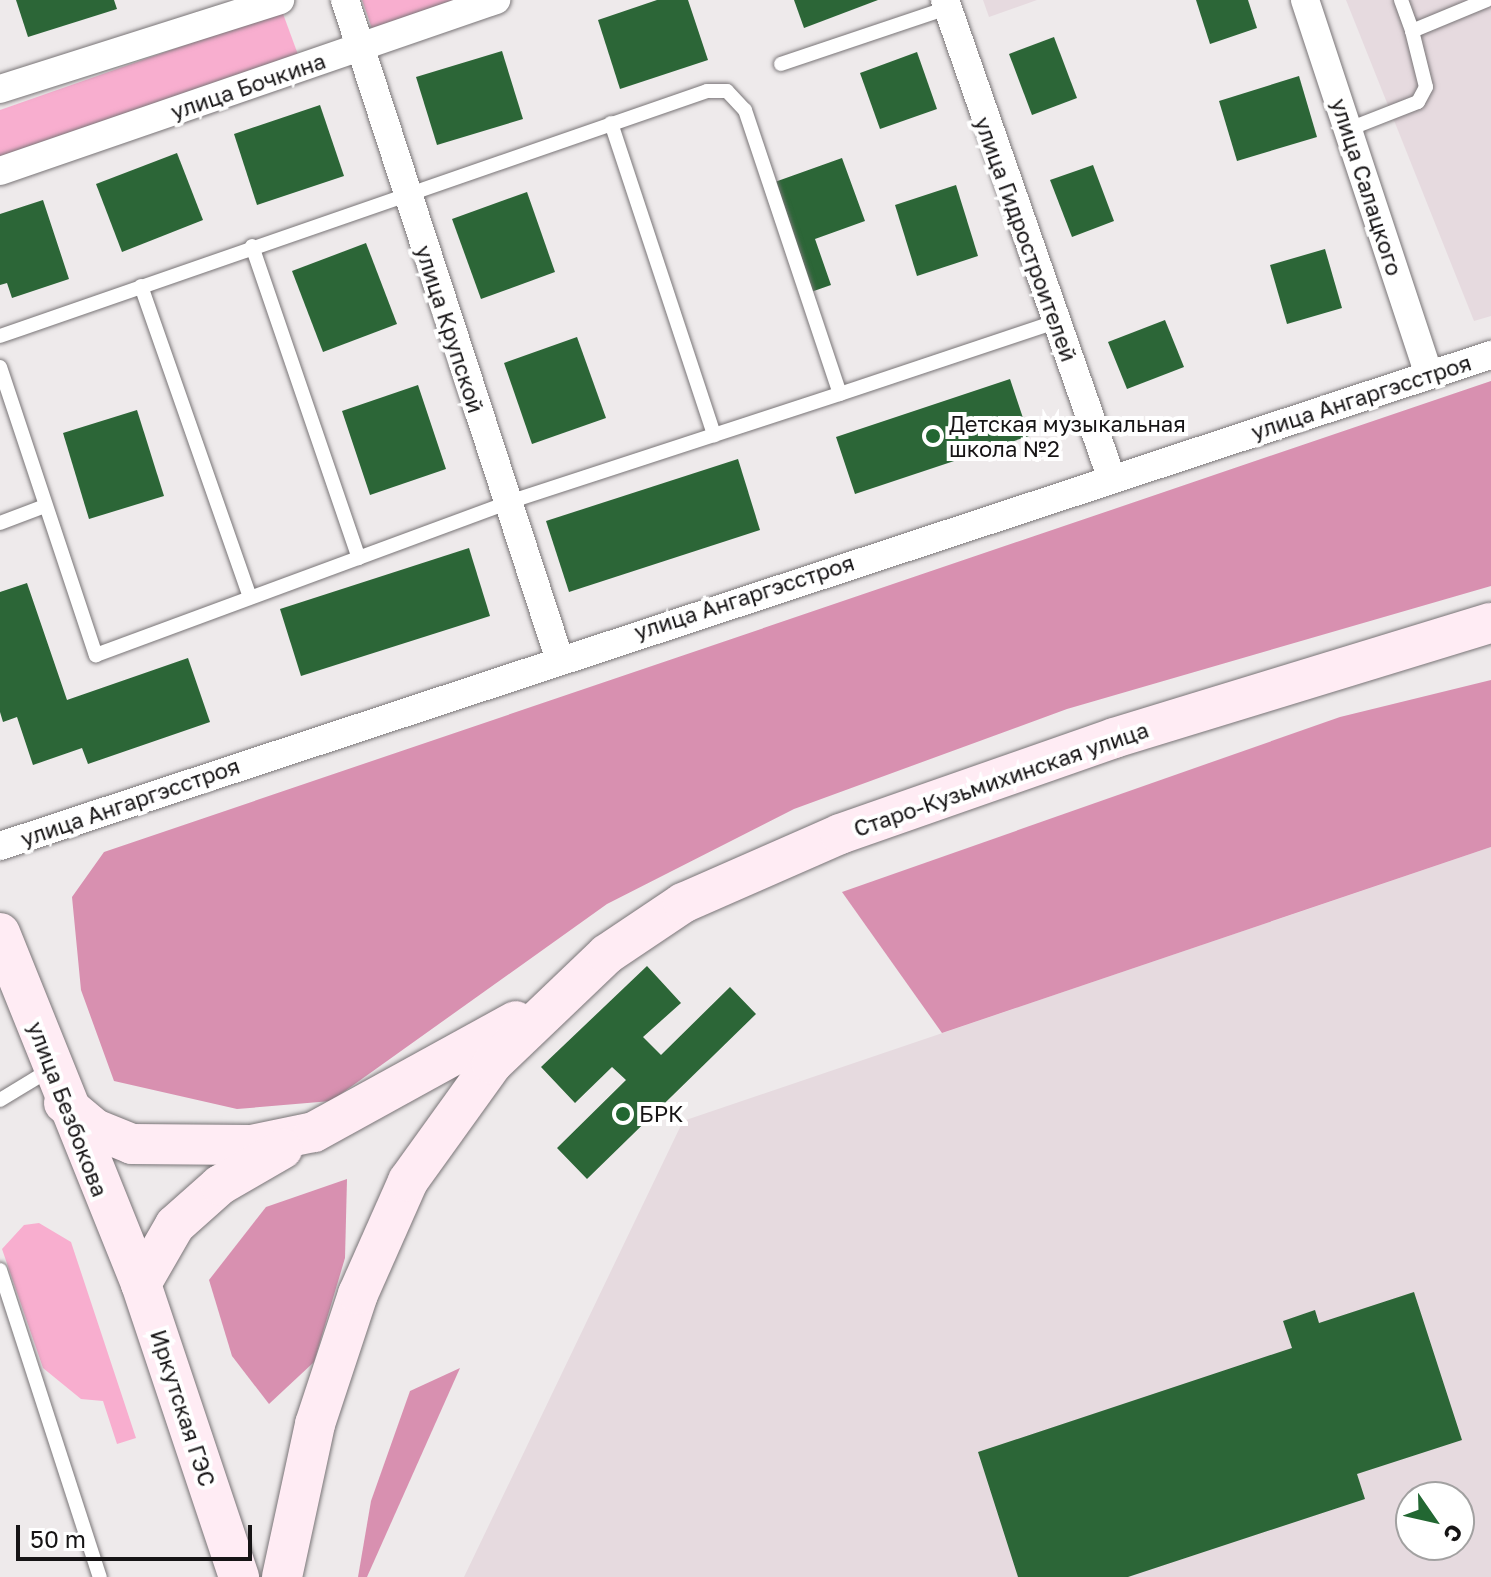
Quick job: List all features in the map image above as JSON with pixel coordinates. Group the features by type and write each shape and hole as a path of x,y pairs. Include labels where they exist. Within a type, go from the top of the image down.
{"main road":[{"name":"Старо-Кузьмихинская улица","path":"545,1006 683,903 757,867 1114,738 1491,623"},
{"name":"улица Безбокова","path":"0,933 57,1085 141,1284"},
{"path":"141,1284 164,1237 206,1196 314,1132 545,1006"},
{"path":"282,1577 315,1424 394,1212 449,1117 545,1006"},
{"path":"57,1085 109,1137 153,1148 251,1145 314,1132"},
{"name":"Иркутская ГЭС","path":"141,1284 239,1577"}],"street":[{"path":"0,89 280,0"},
{"name":"улица Крупской","path":"345,0 506,503 559,658"},
{"name":"улица Бочкина","path":"0,171 496,0"},
{"name":"улица Салацкого","path":"1305,0 1429,375"},
{"name":"улица Гидростроителей","path":"946,4 1111,477"},
{"name":"улица Ангаргэсстроя","path":"0,846 559,658 1491,355"}],"lane":[{"path":"1349,129 1418,102 1426,87 1401,0"},
{"path":"1412,31 1487,0"},
{"path":"781,64 946,4"},
{"path":"0,336 406,192 707,91 727,91 745,110 840,394"},
{"path":"611,123 714,435"},
{"path":"252,246 359,558"},
{"path":"141,286 250,598"},
{"path":"0,367 96,655 506,503 1055,322"},
{"path":"0,523 45,506"},
{"path":"0,1100 57,1085"},
{"path":"0,1270 100,1577"}],"shaded area":[{"path":"362,0 498,0 377,43"},
{"path":"983,0 1037,0 989,17"},
{"path":"1346,0 1491,0 1491,316 1474,321"},
{"path":"282,11 300,60 0,166 0,110"},
{"path":"1491,381 1491,586 1067,709 794,809 607,904 331,1101 237,1109 114,1081 81,990 72,897 104,852"},
{"path":"1491,680 1491,847 942,1033 842,892 1340,717"},
{"path":"1491,847 1491,1577 464,1577 683,1121"},
{"path":"347,1179 345,1258 314,1362 269,1404 232,1356 209,1280 266,1207"},
{"path":"39,1223 71,1242 136,1438 117,1444 103,1401 81,1399 43,1368 2,1249 24,1225"},
{"path":"460,1368 367,1577 358,1577 371,1501 410,1391"}],"building":[{"path":"16,0 114,0 117,9 28,37"},
{"path":"657,0 688,0 708,60 620,89 598,20"},
{"path":"794,0 878,0 804,28"},
{"path":"1196,0 1248,0 1257,28 1210,44"},
{"path":"1054,37 1077,98 1032,115 1009,54"},
{"path":"502,51 523,119 437,145 416,77"},
{"path":"917,52 937,109 880,129 860,73"},
{"path":"1299,76 1317,137 1237,161 1219,101"},
{"path":"320,105 344,176 257,205 234,134"},
{"path":"177,153 203,220 122,252 96,184"},
{"path":"842,158 865,221 815,239 831,285 811,292 772,183"},
{"path":"1093,165 1114,221 1072,237 1050,180"},
{"path":"956,185 978,256 917,276 895,205"},
{"path":"527,192 555,272 481,299 452,219"},
{"path":"43,200 69,279 12,298 7,283 0,285 0,214"},
{"path":"366,243 397,324 323,352 292,271"},
{"path":"1325,249 1342,308 1287,324 1270,265"},
{"path":"1165,320 1184,367 1127,389 1108,342"},
{"path":"577,337 606,418 532,444 504,363"},
{"name":"Детская музыкальная школа №2","path":"1010,379 1029,436 855,494 836,437"},
{"path":"418,385 446,469 370,495 342,411"},
{"path":"137,410 164,496 89,519 63,433"},
{"path":"738,459 760,530 569,592 546,521"},
{"path":"469,548 490,616 301,676 280,609"},
{"path":"27,583 67,700 188,658 210,722 88,764 82,748 33,765 17,717 3,722 0,712 0,592"},
{"name":"БРК","path":"647,966 681,1003 643,1037 661,1055 730,987 756,1014 587,1179 557,1148 626,1080 612,1067 575,1103 541,1067"},
{"path":"1414,1292 1462,1440 1357,1474 1365,1499 1128,1577 1018,1577 978,1452 1292,1348 1283,1321 1315,1310 1319,1323"}],"place":[{"name":"Детская музыкальная школа №2","path":"933,436"},
{"name":"БРК","path":"623,1114"}]}
